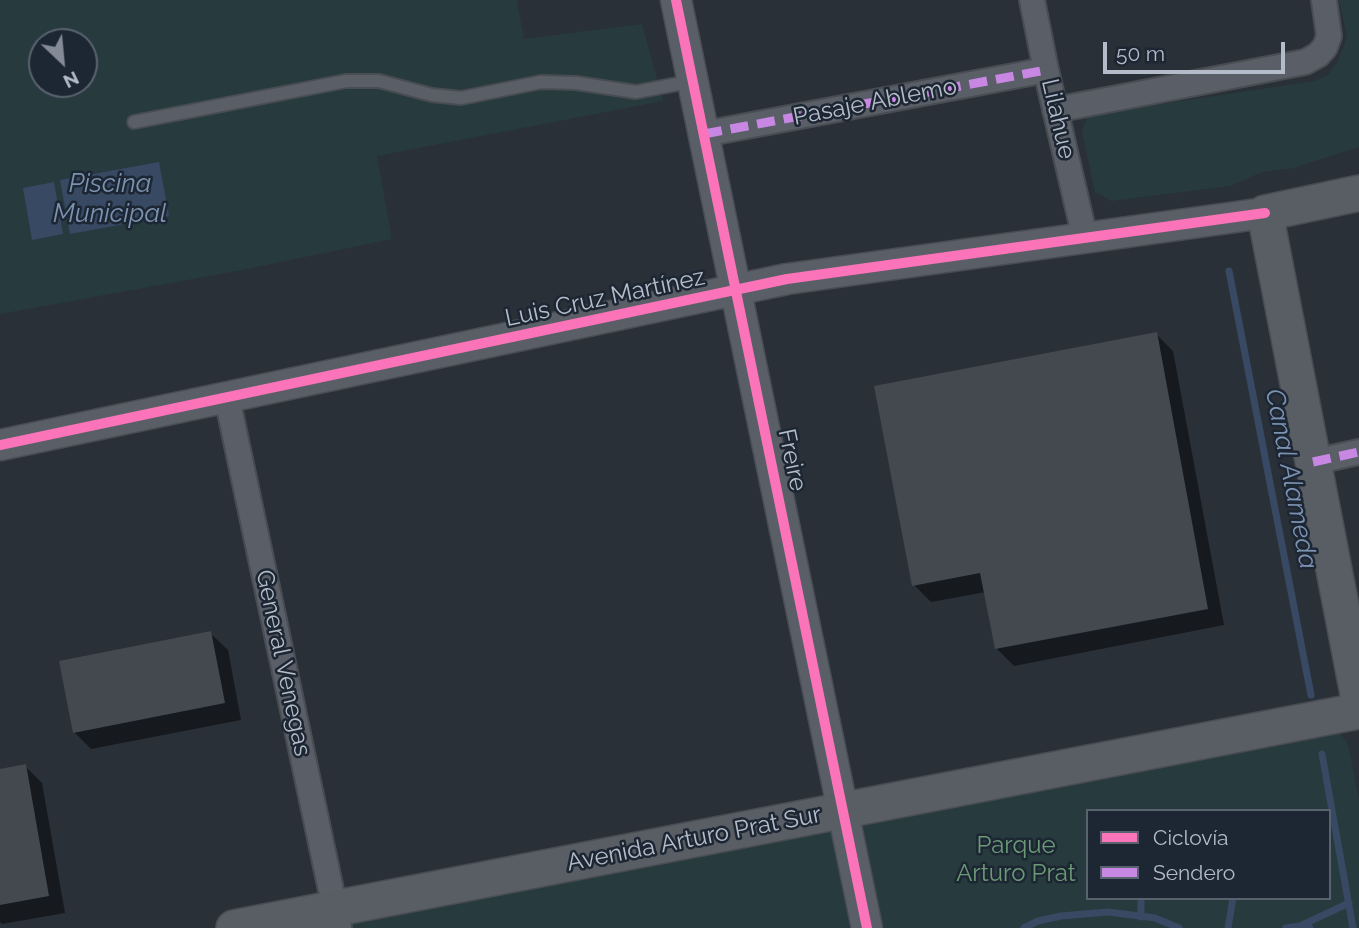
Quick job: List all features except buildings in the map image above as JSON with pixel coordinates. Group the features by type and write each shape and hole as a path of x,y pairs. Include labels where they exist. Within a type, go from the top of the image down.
{"main road":[{"name":"Luis Cruz Martínez","path":"1265,213 1359,193"},
{"path":"1265,213 1359,699"},
{"name":"Avenida Arturo Prat Sur","path":"234,928 337,918 844,810 1359,711"}],"street":[{"name":"Freire","path":"676,0 867,928"},
{"name":"Lilahue","path":"1032,0 1085,238"},
{"path":"1055,110 1305,62 1318,55 1329,36 1324,0"},
{"name":"Pasaje Ablemo","path":"704,134 1046,70"},
{"name":"Luis Cruz Martínez","path":"0,444 736,292 787,279 1265,213"},
{"name":"General Venegas","path":"227,398 337,918"},
{"path":"1314,462 1359,452"}],"lane":[{"path":"134,122 346,81 379,81 432,95 461,98 541,82 576,83 636,92 693,81"}],"green space":[{"path":"0,0 517,0 524,39 642,24 663,101 377,156 392,239 237,271 0,314"},
{"path":"1339,0 1359,0 1359,147 1293,168 1262,172 1230,186 1112,201 1095,192 1082,132 1088,115 1315,81 1328,75 1338,61 1347,38"},
{"name":"Parque Arturo Prat","path":"1331,729 1340,733 1348,744 1359,799 1359,928 308,928"}],"water":[{"name":"Piscina Municipal","path":"159,162 169,216 70,234 60,180"},
{"path":"54,182 63,234 32,240 23,188"}],"waterway":[{"name":"Canal Alameda","path":"1229,271 1311,695"},
{"path":"1322,754 1353,928"},
{"path":"1141,900 1141,917"},
{"path":"1228,928 1233,900"},
{"name":"Canal Alameda","path":"1300,926 1349,903"},
{"path":"1024,928 1038,921 1061,916 1108,912 1155,918 1179,928"},
{"name":"Canal Alameda","path":"1286,928 1310,928"}],"marked path":[{"path":"704,134 1046,70"},
{"path":"1313,462 1359,452"}],"cycle path":[{"path":"676,0 867,928"},
{"path":"0,445 787,279 1265,213"}]}
